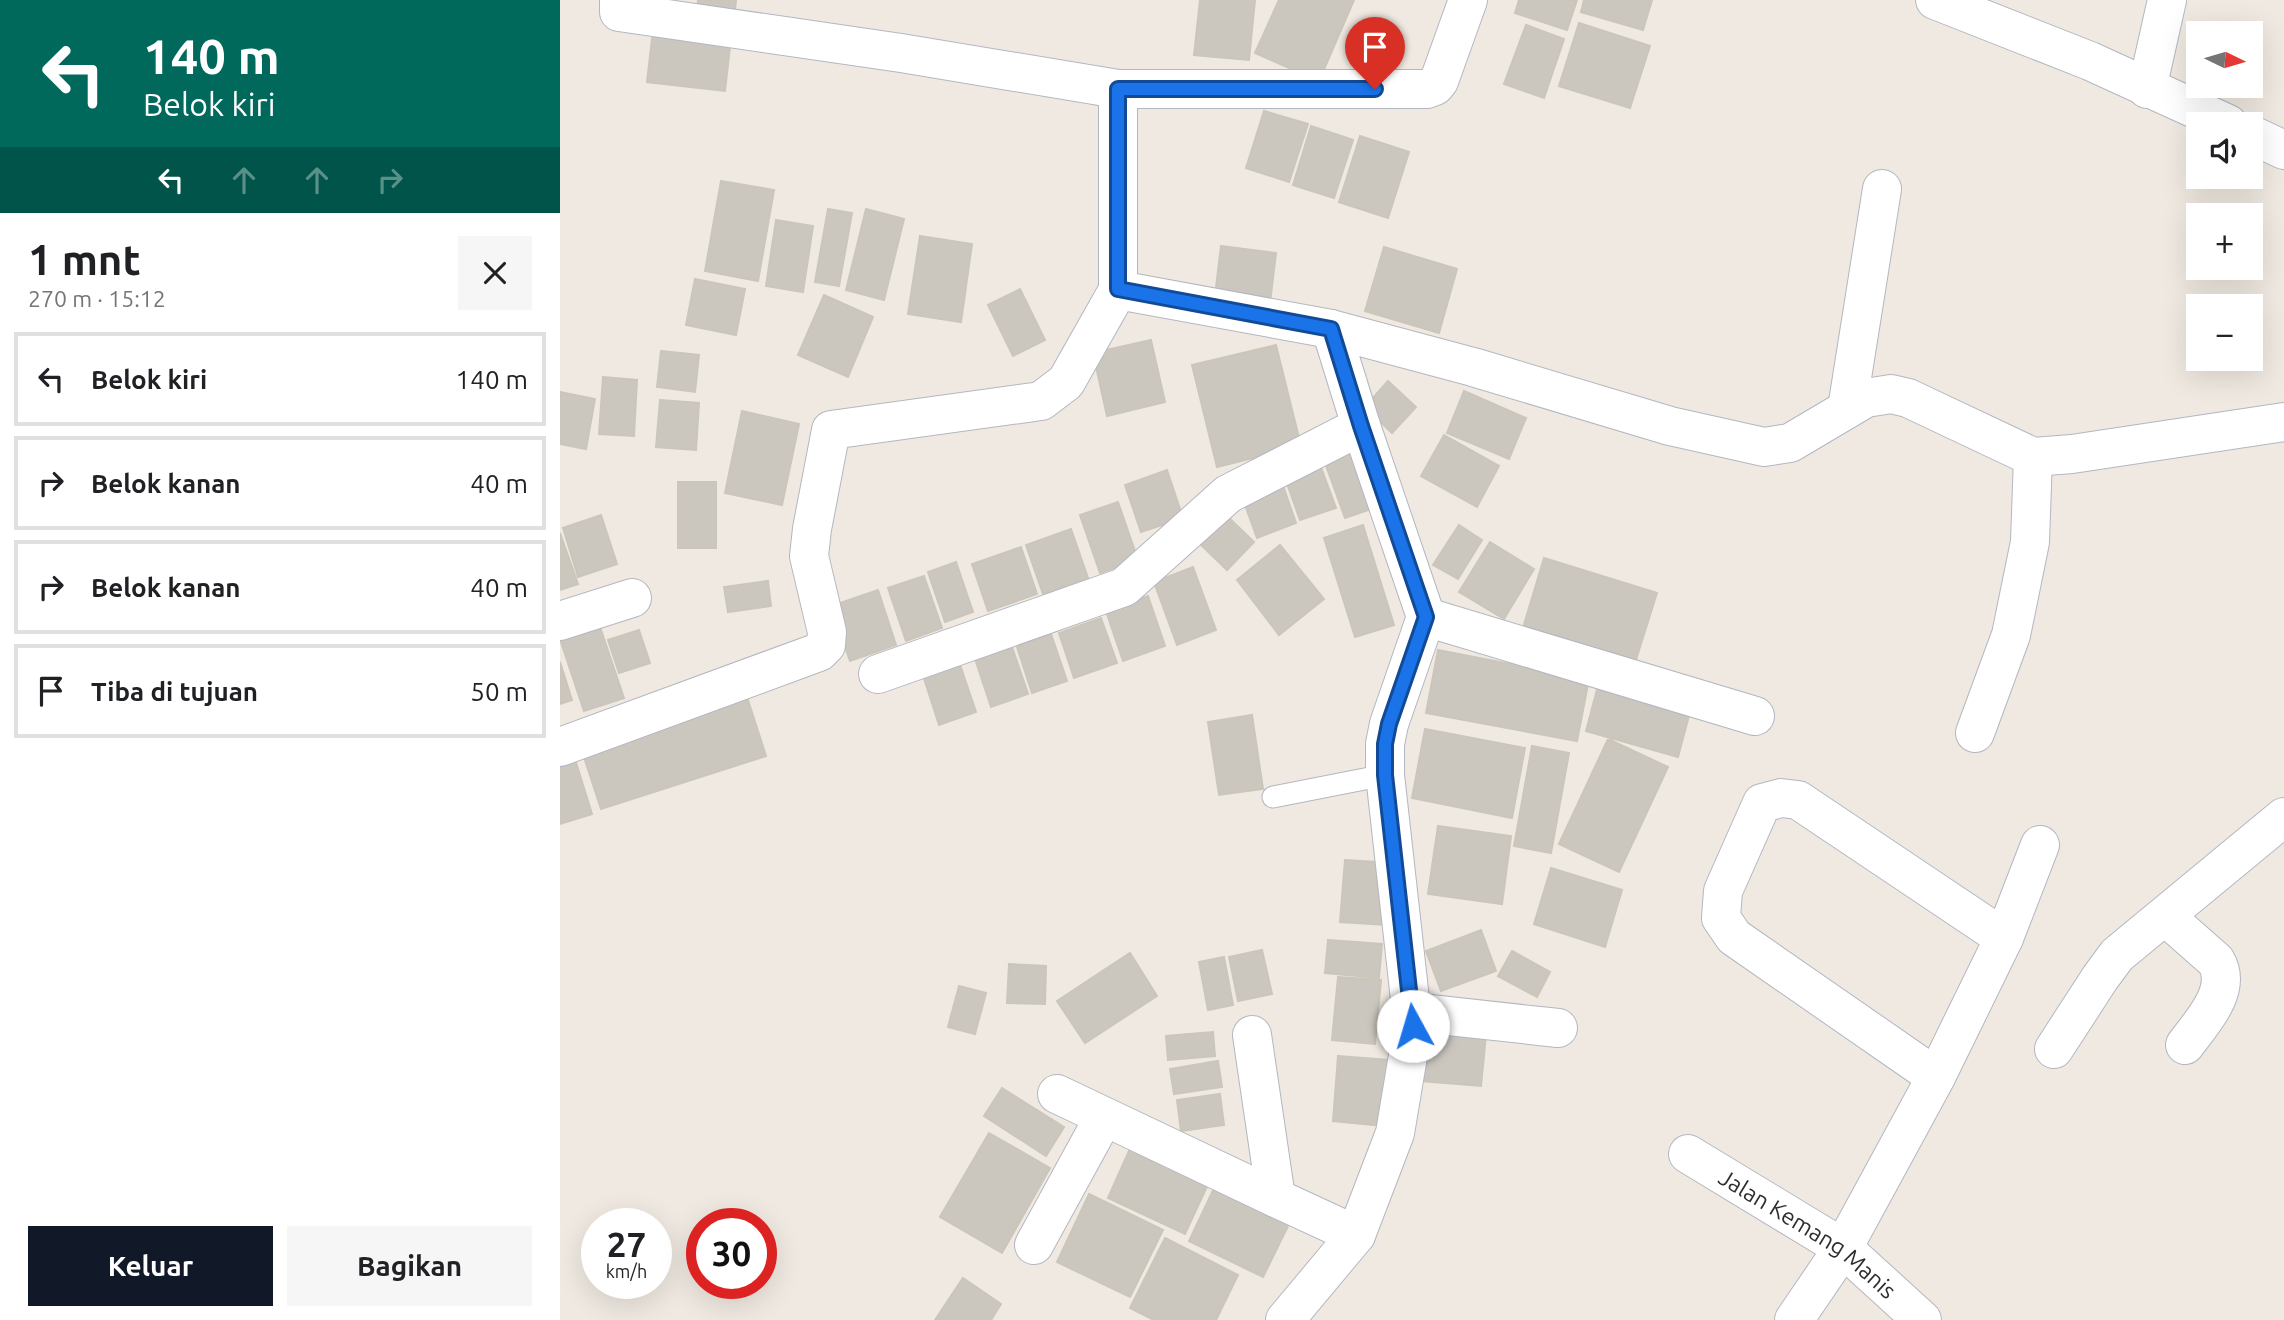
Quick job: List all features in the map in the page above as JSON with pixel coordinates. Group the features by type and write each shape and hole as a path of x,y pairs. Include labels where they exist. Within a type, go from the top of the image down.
{"street":[{"path":"619,0 619,12 901,53 1118,89 1427,89 1436,86 1439,81 1468,0"},
{"path":"1935,0 2090,61 2200,112"},
{"path":"2147,89 2168,0"},
{"path":"560,747 819,652 825,645 827,632 809,556 811,529 831,430 1041,401 1066,382 1118,289 1118,89"},
{"path":"2263,140 2284,150"},
{"path":"1847,409 1882,189"},
{"path":"1118,289 1331,329 1473,367 1670,426 1764,447 1790,443 1866,398 1891,394 1908,398 2033,457 2072,454 2284,422"},
{"path":"1285,1320 1356,1235 1395,1133 1413,1026 1385,775 1385,744 1389,724 1426,617 1331,329"},
{"path":"878,674 1124,587 1228,494 1361,426"},
{"path":"1975,733 2014,621 2030,542 2033,457"},
{"path":"560,621 632,598"},
{"path":"1426,617 1755,716"},
{"path":"1936,1077 1734,937 1727,928 1721,918 1723,891 1762,803 1781,798 1798,800 2004,939"},
{"path":"2054,1049 2117,955 2284,817"},
{"path":"1794,1320 1843,1248 1936,1077 2004,939 2040,845"},
{"path":"2165,916 2216,961 2221,970 2222,981 2211,1011 2185,1045"},
{"path":"1412,1012 1558,1028"},
{"path":"1252,1035 1276,1198"},
{"path":"1057,1094 1356,1235"},
{"path":"1034,1245 1104,1116"},
{"name":"Jalan Kemang Manis","path":"1688,1154 1843,1248 1922,1320"}],"lane":[{"path":"1273,797 1385,775"}],"building":[{"path":"698,0 736,0 735,11 697,9"},
{"path":"1200,0 1255,0 1249,60 1194,55"},
{"path":"1279,0 1354,0 1319,81 1255,53"},
{"path":"1519,0 1577,0 1567,30 1515,13"},
{"path":"1584,0 1652,0 1643,30 1581,12"},
{"path":"1579,23 1650,46 1630,108 1559,86"},
{"path":"1526,25 1564,39 1544,98 1504,84"},
{"path":"653,30 731,38 725,91 647,82"},
{"path":"1264,111 1308,124 1289,182 1246,168"},
{"path":"1311,126 1353,140 1334,198 1293,185"},
{"path":"1360,136 1409,152 1388,218 1339,202"},
{"path":"721,181 774,190 758,281 705,271"},
{"path":"828,209 852,213 839,286 815,282"},
{"path":"866,209 904,219 884,300 846,290"},
{"path":"776,220 813,226 803,292 766,286"},
{"path":"920,236 972,244 961,322 908,314"},
{"path":"1221,246 1276,253 1270,303 1215,296"},
{"path":"1384,247 1457,269 1439,333 1365,311"},
{"path":"695,279 745,289 736,335 686,325"},
{"path":"1020,289 1045,340 1013,356 988,305"},
{"path":"824,295 873,317 848,377 798,355"},
{"path":"1151,340 1165,402 1107,416 1093,353"},
{"path":"1276,345 1301,446 1217,467 1192,365"},
{"path":"661,351 699,355 695,392 657,387"},
{"path":"603,377 637,380 634,436 599,434"},
{"path":"1388,381 1416,407 1392,433 1365,407"},
{"path":"1464,391 1526,418 1509,459 1447,433"},
{"path":"560,392 595,399 586,449 560,444"},
{"path":"660,400 699,403 696,450 656,447"},
{"path":"742,411 799,424 782,505 725,493"},
{"path":"1444,435 1499,466 1477,507 1421,476"},
{"path":"1361,443 1383,505 1345,518 1323,457"},
{"path":"1319,462 1336,508 1300,520 1284,475"},
{"path":"1167,470 1183,518 1141,532 1125,485"},
{"path":"1281,480 1296,523 1257,538 1241,494"},
{"path":"678,482 716,482 716,548 678,548"},
{"path":"1118,502 1138,560 1100,573 1080,515"},
{"path":"1224,513 1254,542 1227,570 1197,541"},
{"path":"601,515 617,564 578,577 563,528"},
{"path":"1363,525 1394,625 1355,637 1324,538"},
{"path":"1459,525 1482,540 1458,579 1433,565"},
{"path":"1071,529 1088,578 1043,594 1026,545"},
{"path":"560,533 578,584 560,590"},
{"path":"1490,542 1534,569 1504,619 1459,592"},
{"path":"1280,545 1324,599 1279,635 1237,580"},
{"path":"1021,547 1037,594 988,611 972,564"},
{"path":"1544,558 1657,593 1634,666 1522,631"},
{"path":"956,562 973,612 945,622 928,572"},
{"path":"1193,567 1216,630 1177,645 1154,582"},
{"path":"924,576 942,628 906,641 888,588"},
{"path":"768,581 771,606 728,612 724,587"},
{"path":"878,590 896,645 850,661 831,606"},
{"path":"1148,596 1165,646 1123,661 1106,611"},
{"path":"1101,618 1117,663 1074,678 1059,633"},
{"path":"598,621 624,698 584,711 560,639"},
{"path":"639,630 650,663 619,673 608,640"},
{"path":"1051,634 1067,681 1032,693 1017,647"},
{"path":"1010,641 1028,694 991,707 973,653"},
{"path":"1438,650 1589,679 1577,741 1426,713"},
{"path":"957,656 976,712 939,725 921,669"},
{"path":"560,662 572,700 560,704"},
{"path":"1599,682 1691,708 1678,757 1586,731"},
{"path":"747,697 766,756 601,809 582,751"},
{"path":"1252,715 1263,789 1219,795 1208,722"},
{"path":"1425,729 1525,748 1512,818 1412,798"},
{"path":"1608,739 1668,767 1619,872 1559,844"},
{"path":"1532,746 1569,753 1551,853 1514,846"},
{"path":"574,756 592,814 560,824 560,761"},
{"path":"1438,826 1511,836 1502,904 1428,894"},
{"path":"1345,860 1392,863 1387,925 1340,922"},
{"path":"1551,868 1622,890 1605,947 1534,924"},
{"path":"1481,930 1496,971 1441,991 1426,951"},
{"path":"1328,940 1382,944 1379,978 1325,973"},
{"path":"1262,950 1272,994 1238,1001 1229,957"},
{"path":"1512,951 1550,972 1537,997 1498,976"},
{"path":"1130,953 1157,996 1085,1043 1057,1001"},
{"path":"1224,957 1233,1005 1208,1010 1199,962"},
{"path":"1009,964 1046,966 1045,1004 1007,1003"},
{"path":"1338,977 1381,980 1375,1044 1332,1040"},
{"path":"959,986 986,993 975,1034 948,1027"},
{"path":"1426,1029 1486,1035 1481,1086 1421,1081"},
{"path":"1213,1032 1215,1056 1168,1060 1166,1036"},
{"path":"1338,1056 1389,1060 1383,1126 1333,1121"},
{"path":"1218,1061 1222,1087 1174,1094 1170,1069"},
{"path":"1002,1088 1064,1127 1046,1156 984,1116"},
{"path":"1220,1094 1224,1125 1181,1131 1177,1100"},
{"path":"989,1133 1050,1168 1002,1253 940,1217"},
{"path":"1132,1144 1210,1180 1185,1234 1108,1198"},
{"path":"1216,1184 1291,1220 1263,1277 1189,1241"},
{"path":"1089,1194 1163,1230 1130,1297 1057,1262"},
{"path":"1165,1238 1238,1275 1216,1320 1154,1320 1130,1308"},
{"path":"963,1278 1001,1304 991,1320 935,1320"}],"route":[{"path":"1375,89 1118,89 1118,289 1331,329 1426,617 1389,724 1385,744 1385,775 1413,1026"}]}
